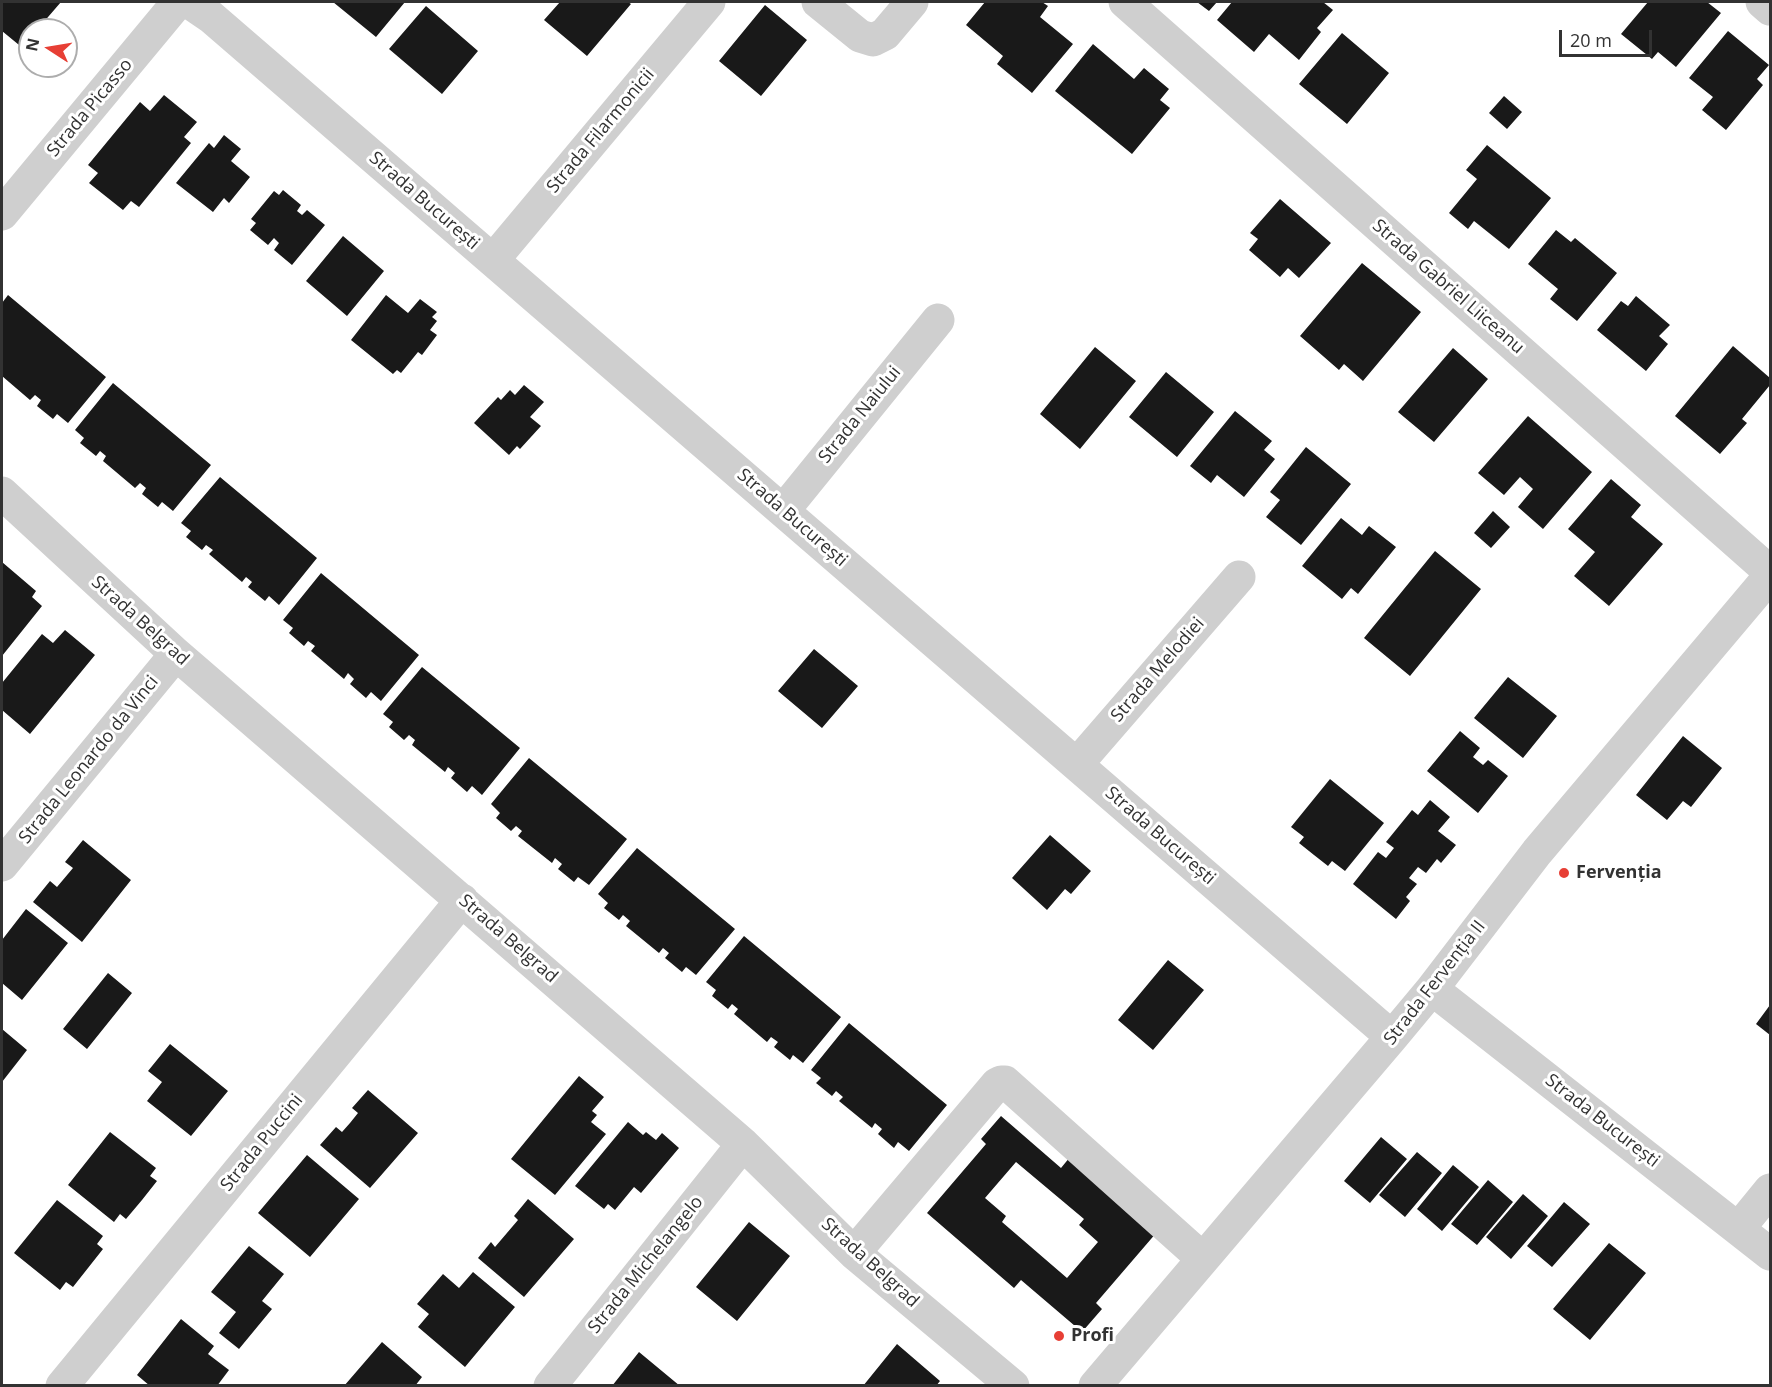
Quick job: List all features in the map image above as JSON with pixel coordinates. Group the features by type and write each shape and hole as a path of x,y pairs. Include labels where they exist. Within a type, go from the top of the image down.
{"street":[{"name":"Strada Picasso","path":"2,214 178,2"},
{"name":"Strada București","path":"189,2 219,25 493,260 1392,1037"},
{"name":"Strada Filarmonicii","path":"493,260 709,2"},
{"path":"818,2 860,36 873,40 885,34 912,2"},
{"name":"Strada Gabriel Liiceanu","path":"1125,2 1770,574"},
{"path":"1762,2 1770,9"},
{"name":"Strada Naiului","path":"783,511 938,320"},
{"name":"Strada Belgrad","path":"2,493 176,654 743,1144 854,1253 1013,1386"},
{"name":"Strada Fervenția II","path":"1095,1386 1432,989 1537,852 1770,574"},
{"name":"Strada Melodiei","path":"1077,764 1239,577"},
{"name":"Strada Leonardo da Vinci","path":"2,866 176,654"},
{"name":"Strada Puccini","path":"62,1386 462,900"},
{"name":"Strada București","path":"1432,989 1770,1254"},
{"path":"854,1253 997,1084 1005,1082 1203,1259"},
{"name":"Strada Michelangelo","path":"550,1386 743,1144"},
{"path":"1739,1228 1770,1190"}],"building":[{"path":"2,2 61,2 47,18 18,18 18,44 2,31"},
{"path":"333,2 405,2 376,37"},
{"path":"560,2 628,2 631,4 587,56 544,20"},
{"path":"985,2 1042,2 1048,6 1040,17 1073,44 1032,93 997,64 1003,56 966,25"},
{"path":"1197,2 1217,2 1209,11"},
{"path":"1232,2 1323,2 1333,10 1317,28 1321,32 1299,60 1269,34 1254,52 1217,20"},
{"path":"1648,2 1707,2 1721,13 1676,67 1658,52 1652,59 1621,34"},
{"path":"765,5 807,40 761,96 719,61"},
{"path":"426,6 478,51 442,94 389,49"},
{"path":"1728,31 1769,65 1757,79 1763,85 1726,130 1702,110 1713,97 1689,78"},
{"path":"1342,33 1389,73 1347,124 1299,84"},
{"path":"1093,44 1134,79 1144,68 1169,89 1160,100 1170,108 1132,154 1055,91"},
{"path":"164,95 197,122 184,137 191,143 139,207 131,201 123,210 89,183 98,173 88,165 140,102 150,111"},
{"path":"1504,96 1522,112 1507,129 1489,113"},
{"path":"224,135 241,149 231,161 250,177 229,203 224,198 213,212 176,183 209,143 214,148"},
{"path":"1487,145 1551,198 1509,249 1474,221 1468,229 1449,213 1477,179 1466,170"},
{"path":"283,190 301,205 297,211 302,215 307,210 325,225 292,265 274,250 279,243 274,238 268,245 250,230 256,223 251,219 274,191 279,195"},
{"path":"1280,199 1331,243 1299,278 1288,268 1280,277 1249,250 1258,239 1250,233"},
{"path":"1556,230 1571,242 1575,238 1617,273 1577,321 1550,299 1558,289 1528,264"},
{"path":"343,236 384,271 347,316 306,281"},
{"path":"1362,263 1421,312 1363,381 1344,364 1339,370 1300,336"},
{"path":"8,295 106,377 68,423 57,414 53,419 37,406 41,400 35,395 30,400 2,376 2,303"},
{"path":"386,295 408,313 420,299 437,312 432,317 437,321 430,330 437,335 422,355 418,352 401,373 397,370 393,374 351,340"},
{"path":"1636,296 1670,325 1659,336 1668,344 1646,371 1597,330 1621,301 1628,306"},
{"path":"1733,346 1770,378 1770,385 1742,419 1747,423 1720,454 1675,416"},
{"path":"1095,347 1136,381 1080,449 1040,414"},
{"path":"1453,348 1488,379 1434,442 1398,412"},
{"path":"1166,372 1214,412 1177,457 1129,417"},
{"path":"113,383 211,465 173,511 162,502 158,507 142,494 146,488 140,483 135,488 103,461 106,456 100,451 96,456 80,443 84,438 75,430"},
{"path":"524,385 544,402 530,417 541,426 520,449 517,446 509,455 474,423 498,397 501,400 510,390 515,395"},
{"path":"1235,411 1272,441 1264,450 1275,459 1244,497 1217,475 1211,483 1190,466"},
{"path":"1528,416 1592,472 1543,529 1518,507 1533,489 1520,477 1504,495 1478,473"},
{"path":"1306,447 1351,484 1301,545 1266,517 1280,500 1270,492"},
{"path":"220,477 317,558 279,605 269,596 265,601 248,587 252,582 246,577 242,582 209,554 213,550 206,545 202,550 186,537 191,531 181,523"},
{"path":"1611,479 1641,505 1631,517 1663,544 1609,606 1574,576 1595,552 1568,529"},
{"path":"1493,511 1510,527 1491,548 1474,533"},
{"path":"1341,518 1362,535 1369,526 1396,547 1358,594 1351,588 1342,599 1302,566"},
{"path":"1435,551 1481,589 1410,676 1364,638"},
{"path":"2,562 36,591 32,597 42,606 2,656"},
{"path":"321,573 419,655 381,701 371,692 366,698 350,684 354,679 348,673 344,679 311,651 315,646 308,641 304,646 289,633 293,628 283,620"},
{"path":"65,630 95,655 30,734 2,710 2,683 42,634 53,643"},
{"path":"814,649 858,686 822,728 778,691"},
{"path":"422,667 520,748 482,795 472,786 467,792 451,778 455,773 448,767 445,772 412,745 415,740 409,735 404,740 389,727 393,722 383,714"},
{"path":"1508,677 1557,716 1523,758 1474,718"},
{"path":"1460,731 1480,748 1473,757 1483,765 1488,760 1508,776 1478,813 1427,771"},
{"path":"1683,736 1722,768 1691,807 1683,801 1667,820 1636,795"},
{"path":"529,758 627,839 589,885 578,877 574,882 558,869 562,864 555,858 552,863 518,836 522,831 516,826 511,831 496,818 500,813 491,804"},
{"path":"1330,779 1384,823 1345,871 1332,861 1328,866 1299,843 1304,837 1291,827"},
{"path":"1430,800 1450,817 1438,831 1456,845 1441,863 1437,859 1426,873 1418,867 1409,878 1417,884 1406,897 1410,901 1396,919 1353,884 1378,852 1386,858 1394,848 1386,842 1412,810 1418,815"},
{"path":"1050,835 1091,871 1071,894 1065,889 1047,910 1012,878"},
{"path":"83,840 131,880 82,942 33,902 50,881 57,887 73,868 65,862"},
{"path":"637,848 735,929 696,975 686,967 682,972 665,958 669,953 663,948 659,953 626,926 630,921 623,915 619,920 604,908 608,903 598,894"},
{"path":"26,909 68,943 22,1000 2,983 2,940"},
{"path":"744,936 841,1017 803,1063 793,1055 790,1060 774,1047 778,1042 771,1037 767,1042 734,1014 738,1009 732,1004 728,1009 712,996 716,990 706,982"},
{"path":"1168,960 1204,990 1153,1050 1118,1020"},
{"path":"108,973 132,993 87,1049 63,1029"},
{"path":"1770,1005 1770,1035 1756,1024"},
{"path":"849,1023 947,1105 909,1151 898,1142 894,1148 878,1134 882,1129 875,1123 872,1128 839,1101 843,1097 836,1091 832,1096 816,1083 821,1078 811,1070"},
{"path":"2,1029 27,1050 2,1082"},
{"path":"170,1044 228,1091 191,1136 147,1101 162,1082 148,1071"},
{"path":"579,1076 604,1097 592,1111 597,1115 591,1122 606,1134 555,1195 511,1159"},
{"path":"368,1090 418,1133 370,1188 320,1145 336,1127 342,1132 350,1123 358,1113 352,1108"},
{"path":"1001,1116 1061,1168 1070,1157 1157,1232 1096,1303 1102,1309 1082,1332 1021,1280 1014,1288 927,1213 986,1144 981,1139","holes":["1016,1162 1084,1219 1079,1225 1098,1242 1067,1278 1002,1222 1006,1216 985,1198"]},
{"path":"628,1122 643,1135 646,1132 656,1140 662,1133 679,1148 641,1193 634,1187 615,1210 608,1204 604,1209 575,1186"},
{"path":"110,1132 156,1168 150,1176 157,1181 126,1219 120,1214 114,1222 68,1185"},
{"path":"1381,1137 1407,1159 1370,1203 1344,1181"},
{"path":"1417,1152 1442,1173 1405,1217 1379,1195"},
{"path":"307,1155 359,1199 310,1257 258,1213"},
{"path":"1453,1165 1479,1187 1442,1231 1417,1209"},
{"path":"1488,1180 1513,1202 1477,1245 1451,1224"},
{"path":"1523,1194 1548,1216 1511,1259 1486,1237"},
{"path":"528,1199 574,1239 524,1297 478,1258 491,1242 495,1247 518,1220 514,1216"},
{"path":"57,1200 103,1236 97,1244 103,1249 73,1287 66,1282 60,1290 14,1253"},
{"path":"1564,1202 1590,1224 1552,1267 1527,1246"},
{"path":"749,1222 790,1256 737,1321 696,1287"},
{"path":"1609,1243 1646,1273 1590,1340 1553,1309"},
{"path":"249,1246 284,1274 262,1301 272,1309 239,1349 219,1333 236,1312 211,1292"},
{"path":"473,1272 515,1307 465,1367 418,1327 429,1314 417,1304 443,1274 459,1288"},
{"path":"181,1319 214,1346 208,1354 229,1370 217,1386 150,1386 137,1375"},
{"path":"382,1342 422,1377 415,1386 344,1386"},
{"path":"897,1344 940,1381 936,1386 863,1386"},
{"path":"639,1352 680,1386 612,1386"}],"place":[{"name":"Fervenția","path":"1564,873"},
{"name":"Profi","path":"1059,1336"}]}
